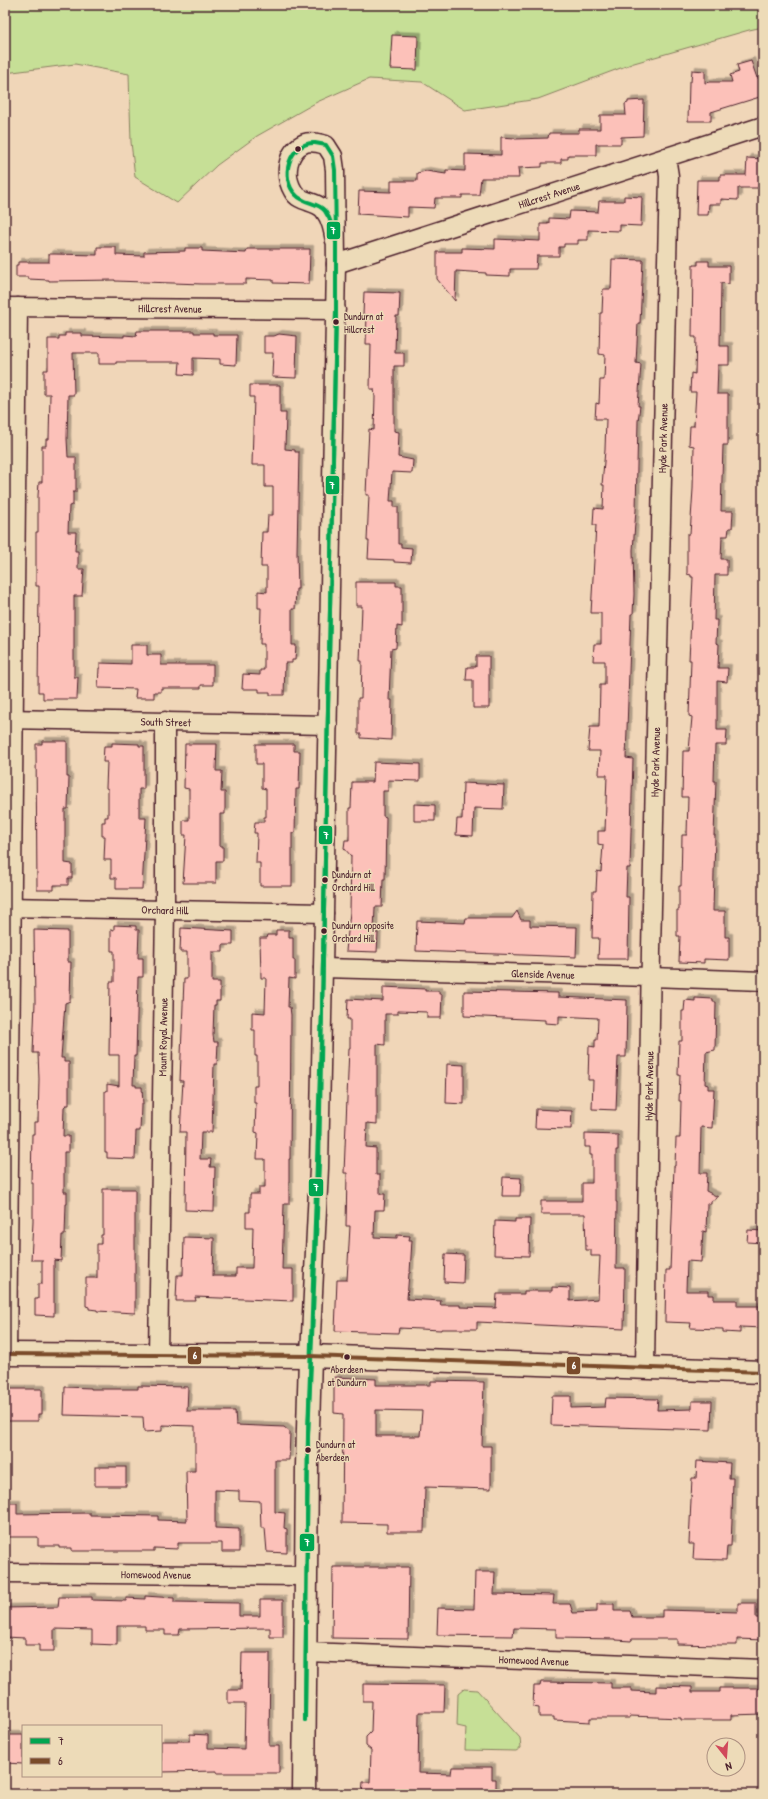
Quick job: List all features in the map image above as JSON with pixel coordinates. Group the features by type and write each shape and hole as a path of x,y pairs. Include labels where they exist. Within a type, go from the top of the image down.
{"main road":[{"path":"6,1354 310,1356 763,1372"},
{"path":"304,1794 310,1356"}],"street":[{"name":"Hillcrest Avenue","path":"336,264 763,126"},
{"path":"310,1356 319,1168 336,264 335,170 333,156 326,144 316,142 305,143 297,149 290,159 287,172 289,183 294,193 303,200 313,203 323,209 330,221 335,241"},
{"name":"Hyde Park Avenue","path":"645,1368 651,977 669,176 666,157"},
{"name":"Hillcrest Avenue","path":"12,307 336,310"},
{"path":"6,1354 12,307"},
{"name":"South Street","path":"9,719 328,725"},
{"name":"Mount Royal Avenue","path":"158,1354 165,909 165,721"},
{"name":"Orchard Hill","path":"9,907 324,913"},
{"name":"Glenside Avenue","path":"323,968 763,981"},
{"name":"Homewood Avenue","path":"5,1574 306,1576"},
{"name":"Homewood Avenue","path":"306,1652 763,1669"}],"green space":[{"path":"5,5 763,5 763,27 634,63 538,99 465,110 422,82 369,79 317,102 257,136 217,165 177,203 135,177 131,142 129,74 75,64 5,73"},
{"path":"464,1689 477,1690 520,1738 521,1748 516,1751 465,1750 466,1728 457,1726 458,1694"}],"building":[{"path":"392,35 418,36 417,70 390,69"},
{"path":"751,61 757,78 763,76 763,96 711,112 711,121 688,121 689,82 691,82 692,70 705,71 705,83 732,82 730,75 739,72 737,65"},
{"path":"644,100 643,136 621,137 621,144 596,144 596,155 568,155 568,159 561,159 561,163 542,163 542,167 518,168 519,178 481,178 479,195 462,195 462,198 435,198 434,208 408,207 408,217 358,214 359,191 391,192 391,181 417,181 417,173 426,171 446,174 446,170 465,171 465,154 501,155 501,137 515,139 548,138 549,133 579,133 579,129 600,129 600,115 626,115 625,104 628,103 628,101"},
{"path":"747,158 763,159 763,188 738,188 738,200 721,199 721,204 709,204 708,215 696,215 697,180 720,180 720,175 746,175"},
{"path":"624,196 642,197 641,226 620,225 620,231 588,230 588,240 578,240 578,244 564,244 564,247 559,247 559,256 537,256 536,269 510,269 510,276 486,275 486,273 456,271 455,301 437,279 437,252 462,252 462,248 495,249 495,239 540,241 540,224 547,224 547,222 549,223 549,218 569,219 570,211 598,212 599,201 624,201"},
{"path":"97,247 116,247 116,255 144,256 144,252 185,251 185,248 202,248 202,251 246,253 247,249 310,249 309,284 273,283 273,280 246,279 246,284 202,284 115,280 49,281 28,279 28,277 16,277 16,265 18,265 18,262 49,262 49,254 97,255"},
{"path":"612,259 643,260 640,323 638,323 636,363 641,364 638,406 640,406 638,421 636,510 633,550 634,594 633,614 631,614 626,758 633,759 630,868 627,868 626,897 629,897 628,959 598,959 599,938 592,938 593,891 596,891 597,871 601,872 603,845 598,844 598,831 605,831 607,775 599,775 600,751 588,751 590,727 599,727 600,685 605,685 605,661 593,661 594,644 601,644 601,613 591,613 596,525 593,525 594,508 603,509 604,485 602,485 606,419 595,419 596,403 599,404 600,380 604,380 605,355 599,354 600,313 602,313 603,289 611,289"},
{"path":"698,261 709,261 709,266 729,266 729,284 721,283 720,346 729,346 729,365 718,365 717,394 728,394 728,445 723,445 721,511 733,511 732,528 729,528 728,536 722,536 721,559 727,559 727,575 715,575 714,620 717,620 716,643 719,644 718,668 728,668 727,682 717,681 717,730 727,730 726,745 715,745 714,781 716,781 713,911 725,911 725,937 729,937 729,960 704,959 704,963 679,962 680,936 677,936 677,910 679,910 679,886 681,886 682,835 687,835 688,797 682,797 683,751 689,751 692,717 689,716 691,660 689,660 693,577 687,574 687,534 690,534 693,489 694,446 689,445 690,426 694,426 696,392 690,392 691,373 695,374 696,337 692,337 693,265 698,265"},
{"path":"364,292 400,293 399,316 396,316 395,353 404,353 404,366 394,366 394,431 399,432 398,457 413,460 412,473 392,472 390,501 394,501 394,507 398,507 398,544 401,544 401,547 412,548 411,563 394,562 394,560 368,559 369,541 367,541 369,495 366,495 367,471 369,429 374,430 375,397 374,389 370,389 371,344 366,344 367,315 363,315"},
{"path":"137,331 194,331 194,333 213,333 213,335 237,335 236,365 220,364 220,359 193,358 193,375 179,374 180,362 116,362 116,364 99,364 99,353 73,353 74,395 68,395 67,439 68,457 76,457 76,492 73,492 73,505 69,506 68,532 76,532 75,551 78,551 78,569 84,569 82,596 74,596 74,677 78,677 77,699 43,699 43,692 38,692 39,586 36,586 36,532 38,532 39,482 42,482 42,446 46,446 46,439 49,439 50,394 44,394 44,370 48,370 48,339 59,339 59,336 65,336 65,333 82,333 82,336 136,336"},
{"path":"279,334 297,336 296,378 272,377 273,353 264,353 264,336 274,336"},
{"path":"250,385 280,385 280,413 286,413 285,449 299,452 297,553 298,589 296,589 295,609 292,609 292,645 296,645 295,660 292,660 292,663 285,663 284,695 270,695 270,692 259,692 259,689 242,689 243,674 260,675 260,670 264,670 264,644 260,644 261,608 258,608 258,591 267,592 267,567 261,567 262,532 267,532 268,515 273,515 273,487 265,487 265,465 252,465 254,397 250,397"},
{"path":"356,582 396,582 396,586 402,586 402,627 397,626 396,648 391,649 389,700 392,700 391,740 361,738 361,734 358,734 358,698 361,698 362,661 360,661 362,606 356,606"},
{"path":"131,645 147,645 147,655 161,655 161,665 213,665 213,685 201,685 201,688 161,688 161,692 154,692 154,698 135,698 136,689 98,688 100,663 131,664"},
{"path":"476,656 489,656 489,708 473,708 473,680 466,680 467,667 476,667"},
{"path":"42,741 67,741 67,777 69,777 68,809 65,809 65,863 72,864 72,878 68,878 68,885 54,885 54,890 37,890 36,744 42,744"},
{"path":"112,743 139,744 139,746 144,746 144,789 139,789 139,818 146,818 142,889 116,889 116,878 111,878 111,860 104,860 105,836 102,836 102,822 105,822 105,817 108,817 108,789 106,788 107,762 103,762 104,746 112,746"},
{"path":"185,744 217,744 216,771 222,771 221,792 225,792 225,814 220,814 220,846 223,846 223,861 216,861 216,883 183,883 186,835 183,835 183,820 189,820 189,789 184,788"},
{"path":"256,744 294,744 294,751 300,751 299,789 296,789 295,833 292,833 292,886 260,886 260,863 256,863 257,833 254,833 255,822 264,822 264,817 266,817 266,789 262,788 262,764 256,764"},
{"path":"374,762 420,764 420,781 388,780 388,791 383,791 383,816 386,817 385,879 383,879 382,907 375,907 374,933 378,933 377,952 346,951 350,912 351,856 344,848 345,840 349,840 349,808 351,808 352,782 373,782"},
{"path":"463,783 504,785 503,809 474,808 473,836 456,835 457,819 462,819"},
{"path":"414,804 435,805 435,821 414,821"},
{"path":"517,911 521,920 530,920 530,926 577,927 576,957 416,951 417,921 465,923 466,918 512,918"},
{"path":"114,925 136,926 136,930 139,930 138,958 143,958 143,977 138,977 136,1056 134,1056 133,1085 136,1085 136,1087 142,1087 143,1105 141,1105 140,1131 136,1131 135,1159 107,1158 107,1152 105,1152 105,1091 107,1091 107,1084 119,1086 119,1055 109,1055 110,982 114,982 114,951 111,951 111,929 114,930"},
{"path":"181,928 233,931 233,945 223,945 223,952 212,952 212,982 220,982 220,1001 216,1001 216,1005 214,1005 213,1035 214,1042 218,1042 217,1064 214,1064 212,1132 201,1132 200,1159 211,1159 210,1167 215,1167 214,1211 185,1210 186,1132 180,1132 183,1081 180,1081 184,979 187,979 187,952 180,952"},
{"path":"34,930 68,931 68,962 71,962 70,1001 65,1003 61,1058 64,1058 64,1062 69,1062 69,1105 64,1107 63,1136 69,1136 69,1152 64,1152 64,1192 67,1192 67,1204 65,1235 62,1235 61,1261 54,1260 54,1316 35,1315 35,1299 38,1299 38,1284 42,1284 42,1260 31,1260 33,1222 33,1183 31,1183 32,1134 34,1134 34,1122 38,1122 39,1079 38,1053 33,1053 35,1002"},
{"path":"276,930 289,930 289,938 293,938 293,960 295,960 295,979 289,978 288,1007 290,1007 291,1015 289,1204 284,1204 282,1269 293,1269 293,1301 195,1297 196,1301 176,1301 177,1275 183,1275 184,1237 214,1238 213,1276 236,1276 236,1268 252,1268 253,1227 246,1227 246,1212 250,1212 250,1194 259,1194 259,1187 265,1187 265,1159 257,1159 258,1133 255,1132 256,1103 254,1103 254,1086 257,1086 257,1056 255,1056 255,1030 252,1030 252,1012 265,1013 266,978 261,978 260,938 267,938 268,935 276,935"},
{"path":"383,987 425,989 425,991 439,991 439,994 442,994 441,1018 427,1018 427,1012 398,1011 398,1014 385,1014 385,1045 377,1044 377,1124 367,1123 366,1147 376,1148 376,1175 380,1175 380,1194 385,1194 384,1210 375,1210 374,1237 397,1238 397,1235 410,1236 409,1240 412,1240 407,1299 441,1301 440,1305 496,1308 497,1294 524,1294 524,1291 552,1291 552,1287 570,1288 570,1301 598,1299 600,1256 591,1256 591,1250 586,1250 585,1214 541,1214 541,1201 582,1201 582,1183 592,1183 592,1155 590,1155 590,1147 585,1147 585,1134 618,1135 618,1150 616,1150 616,1268 625,1268 624,1329 477,1322 477,1329 441,1330 399,1328 398,1333 335,1331 337,1280 347,1280 350,1226 346,1226 347,1173 344,1173 350,1048 350,1019 347,1019 348,999 383,1001"},
{"path":"464,991 558,993 558,997 627,1000 626,1057 618,1057 616,1110 592,1109 593,1080 588,1080 589,1046 595,1047 595,1040 597,1040 598,1018 559,1016 559,1024 545,1023 545,1020 464,1016"},
{"path":"695,998 713,999 713,1002 716,1002 715,1050 706,1052 705,1084 708,1085 708,1089 714,1089 712,1128 701,1127 700,1173 707,1173 706,1191 718,1197 711,1201 711,1204 707,1204 706,1232 703,1231 701,1262 687,1261 686,1291 708,1291 708,1295 714,1295 714,1300 737,1300 737,1306 759,1306 759,1311 763,1311 763,1328 740,1327 740,1333 723,1332 723,1329 690,1328 691,1323 665,1322 666,1270 670,1270 676,1138 680,1138 681,1101 679,1101 680,1075 678,1075 679,1041 682,1041 682,1011 684,1011 685,1000 695,1001"},
{"path":"447,1064 464,1065 464,1104 446,1103"},
{"path":"536,1109 572,1111 571,1129 535,1128"},
{"path":"503,1177 521,1178 520,1196 502,1196"},
{"path":"103,1189 135,1189 135,1313 97,1311 89,1309 89,1307 86,1306 86,1278 97,1278 97,1244 101,1244 101,1235 103,1235"},
{"path":"515,1219 530,1219 529,1256 494,1255 495,1221 515,1222"},
{"path":"748,1230 763,1231 763,1243 747,1242"},
{"path":"445,1254 464,1255 463,1283 444,1282"},
{"path":"334,1377 376,1379 376,1385 431,1385 431,1381 484,1382 482,1446 491,1446 491,1489 425,1487 424,1532 387,1532 387,1524 342,1523 343,1414 334,1413","holes":["376,1410 422,1411 420,1436 376,1436"]},
{"path":"138,1386 188,1387 187,1411 235,1411 236,1425 284,1427 290,1432 289,1460 275,1460 275,1512 285,1513 284,1528 287,1529 287,1553 267,1552 265,1528 261,1528 260,1501 239,1500 239,1491 215,1490 215,1528 239,1529 239,1552 222,1552 222,1543 178,1543 178,1549 154,1548 154,1551 72,1551 72,1548 59,1548 59,1546 38,1546 38,1537 5,1537 5,1503 17,1503 17,1514 90,1513 90,1515 158,1516 158,1520 187,1521 186,1471 195,1471 195,1426 162,1425 162,1431 144,1432 143,1417 64,1415 65,1387 91,1389 138,1389"},
{"path":"5,1389 42,1389 42,1414 38,1414 38,1421 5,1421"},
{"path":"552,1396 571,1396 571,1408 605,1407 606,1398 658,1399 657,1410 692,1409 692,1401 712,1401 711,1430 551,1425"},
{"path":"697,1461 730,1463 729,1478 733,1478 731,1546 727,1546 726,1560 693,1559 694,1544 689,1544 692,1478 696,1478"},
{"path":"95,1467 126,1467 126,1486 95,1486"},
{"path":"333,1567 409,1567 408,1639 332,1638"},
{"path":"475,1572 495,1572 494,1594 554,1595 553,1604 570,1604 573,1613 597,1612 597,1604 614,1604 614,1611 630,1611 632,1617 662,1617 662,1610 738,1612 738,1603 756,1603 756,1618 763,1618 763,1640 737,1639 737,1645 677,1644 677,1639 632,1639 631,1641 616,1639 556,1638 556,1629 514,1628 513,1636 437,1635 438,1608 474,1609"},
{"path":"145,1596 174,1598 174,1602 239,1603 239,1616 260,1616 260,1600 283,1600 283,1637 270,1637 270,1628 180,1629 179,1635 165,1635 165,1630 145,1630 145,1626 117,1626 117,1645 92,1644 92,1630 54,1629 54,1651 39,1651 39,1645 25,1645 25,1638 5,1637 5,1608 58,1607 59,1597 92,1597 92,1600 126,1601 126,1598 145,1599"},
{"path":"242,1653 270,1653 269,1746 279,1746 279,1773 217,1773 217,1771 162,1772 162,1741 190,1741 190,1734 208,1735 208,1748 244,1749 245,1703 228,1703 228,1690 241,1690"},
{"path":"541,1682 611,1683 611,1688 631,1688 631,1691 656,1692 656,1686 692,1687 692,1692 720,1692 720,1688 756,1688 763,1690 763,1714 731,1715 731,1720 681,1720 681,1718 630,1716 630,1718 590,1718 590,1722 554,1720 554,1717 539,1717 539,1708 533,1707 534,1686 540,1686"},
{"path":"363,1684 445,1685 444,1712 419,1712 418,1773 451,1774 452,1767 492,1767 492,1779 496,1779 496,1794 362,1794 363,1782 370,1782 371,1750 366,1746 366,1737 371,1732 372,1701 363,1701"},
{"path":"5,1735 22,1735 22,1764 5,1763"}],"transit line":[{"name":"7","path":"315,143 326,145 333,156 335,170 336,243 331,223 325,211 319,206 299,198 291,188 288,180 289,162 293,155 299,148 306,144 315,143"},
{"name":"7","path":"336,243 336,310"},
{"name":"7","path":"336,243 336,310"},
{"name":"7","path":"322,1010 336,310"},
{"name":"7","path":"322,1010 336,310"},
{"name":"7","path":"305,1720 308,1434 322,1010"},
{"name":"7","path":"305,1720 308,1437 319,1163 322,1010"},
{"name":"6","path":"5,1354 310,1356 763,1372"}],"place":[{"name":"Dundurn at Hillcrest","path":"336,322"},
{"name":"Dundurn at Orchard Hill","path":"325,880"},
{"name":"Dundurn opposite Orchard Hill","path":"324,931"},
{"name":"Aberdeen at Dundurn","path":"347,1357"},
{"name":"Dundurn at Aberdeen","path":"308,1450"}]}
